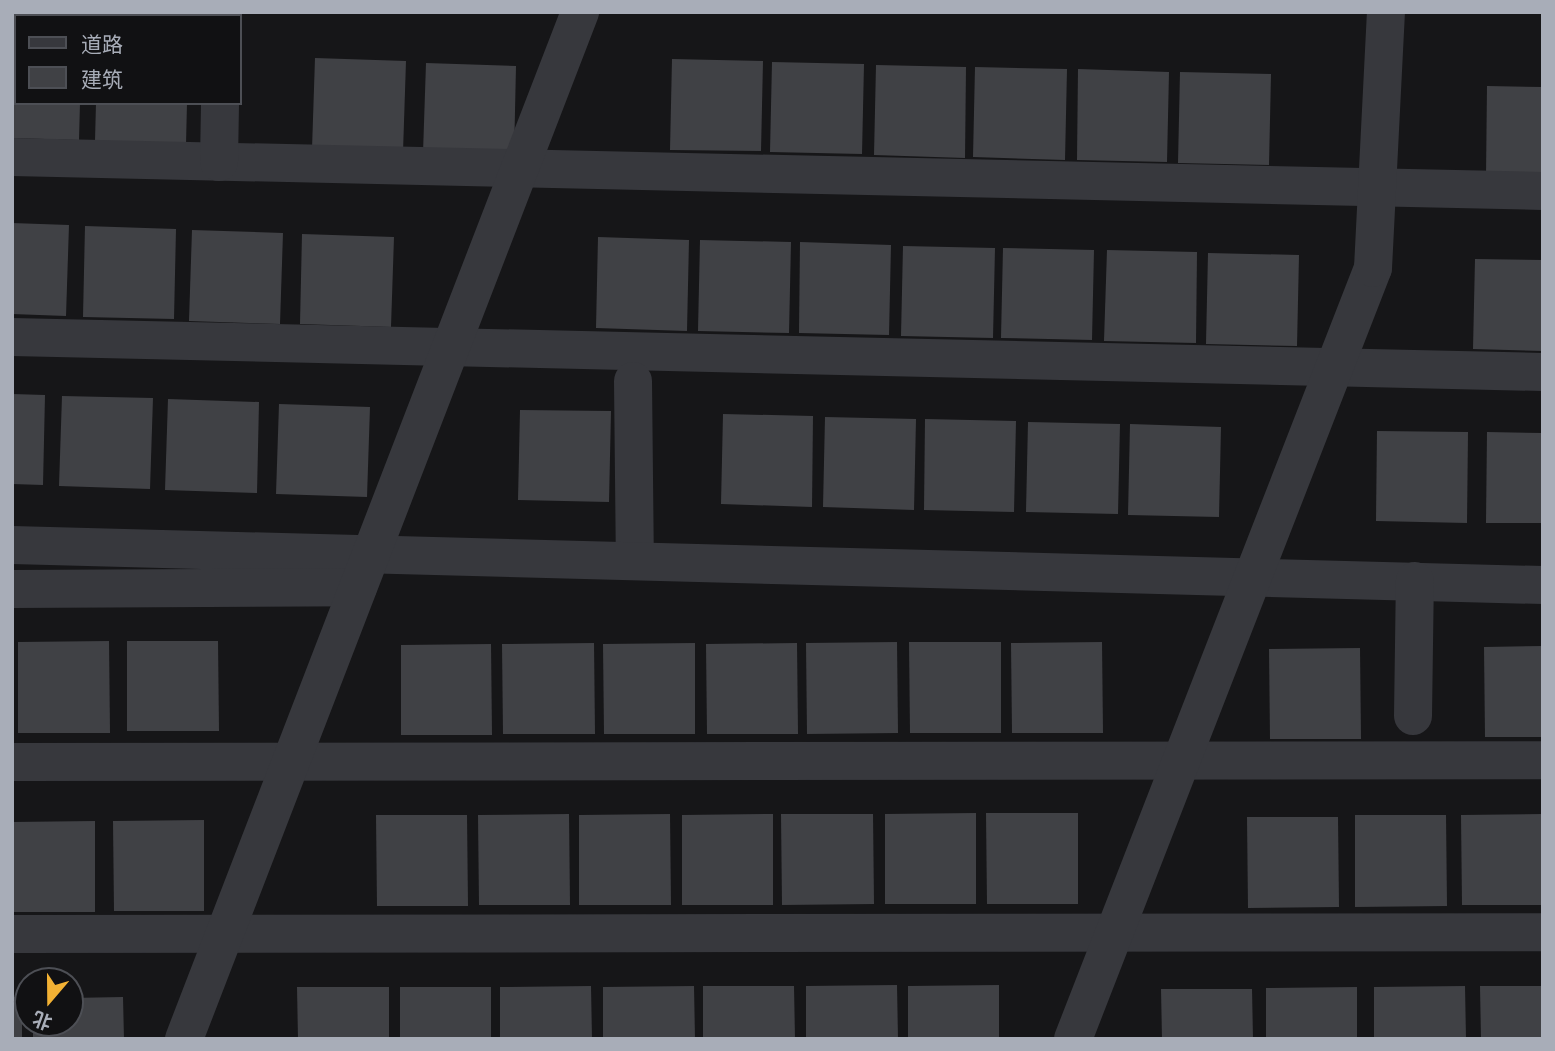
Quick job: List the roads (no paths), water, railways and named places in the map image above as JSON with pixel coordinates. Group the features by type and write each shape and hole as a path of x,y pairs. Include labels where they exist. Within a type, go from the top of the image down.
{"lane":[{"path":"184,1039 580,12"},
{"path":"1073,1039 1373,268 1386,12"},
{"path":"219,162 220,105"},
{"path":"12,158 1543,191"},
{"path":"12,337 1543,373"},
{"path":"633,381 635,561"},
{"path":"12,545 365,570"},
{"path":"12,589 365,570 635,561 1543,585"},
{"path":"1413,716 1415,581"},
{"path":"12,762 1543,760"},
{"path":"12,934 1543,932"}]}
